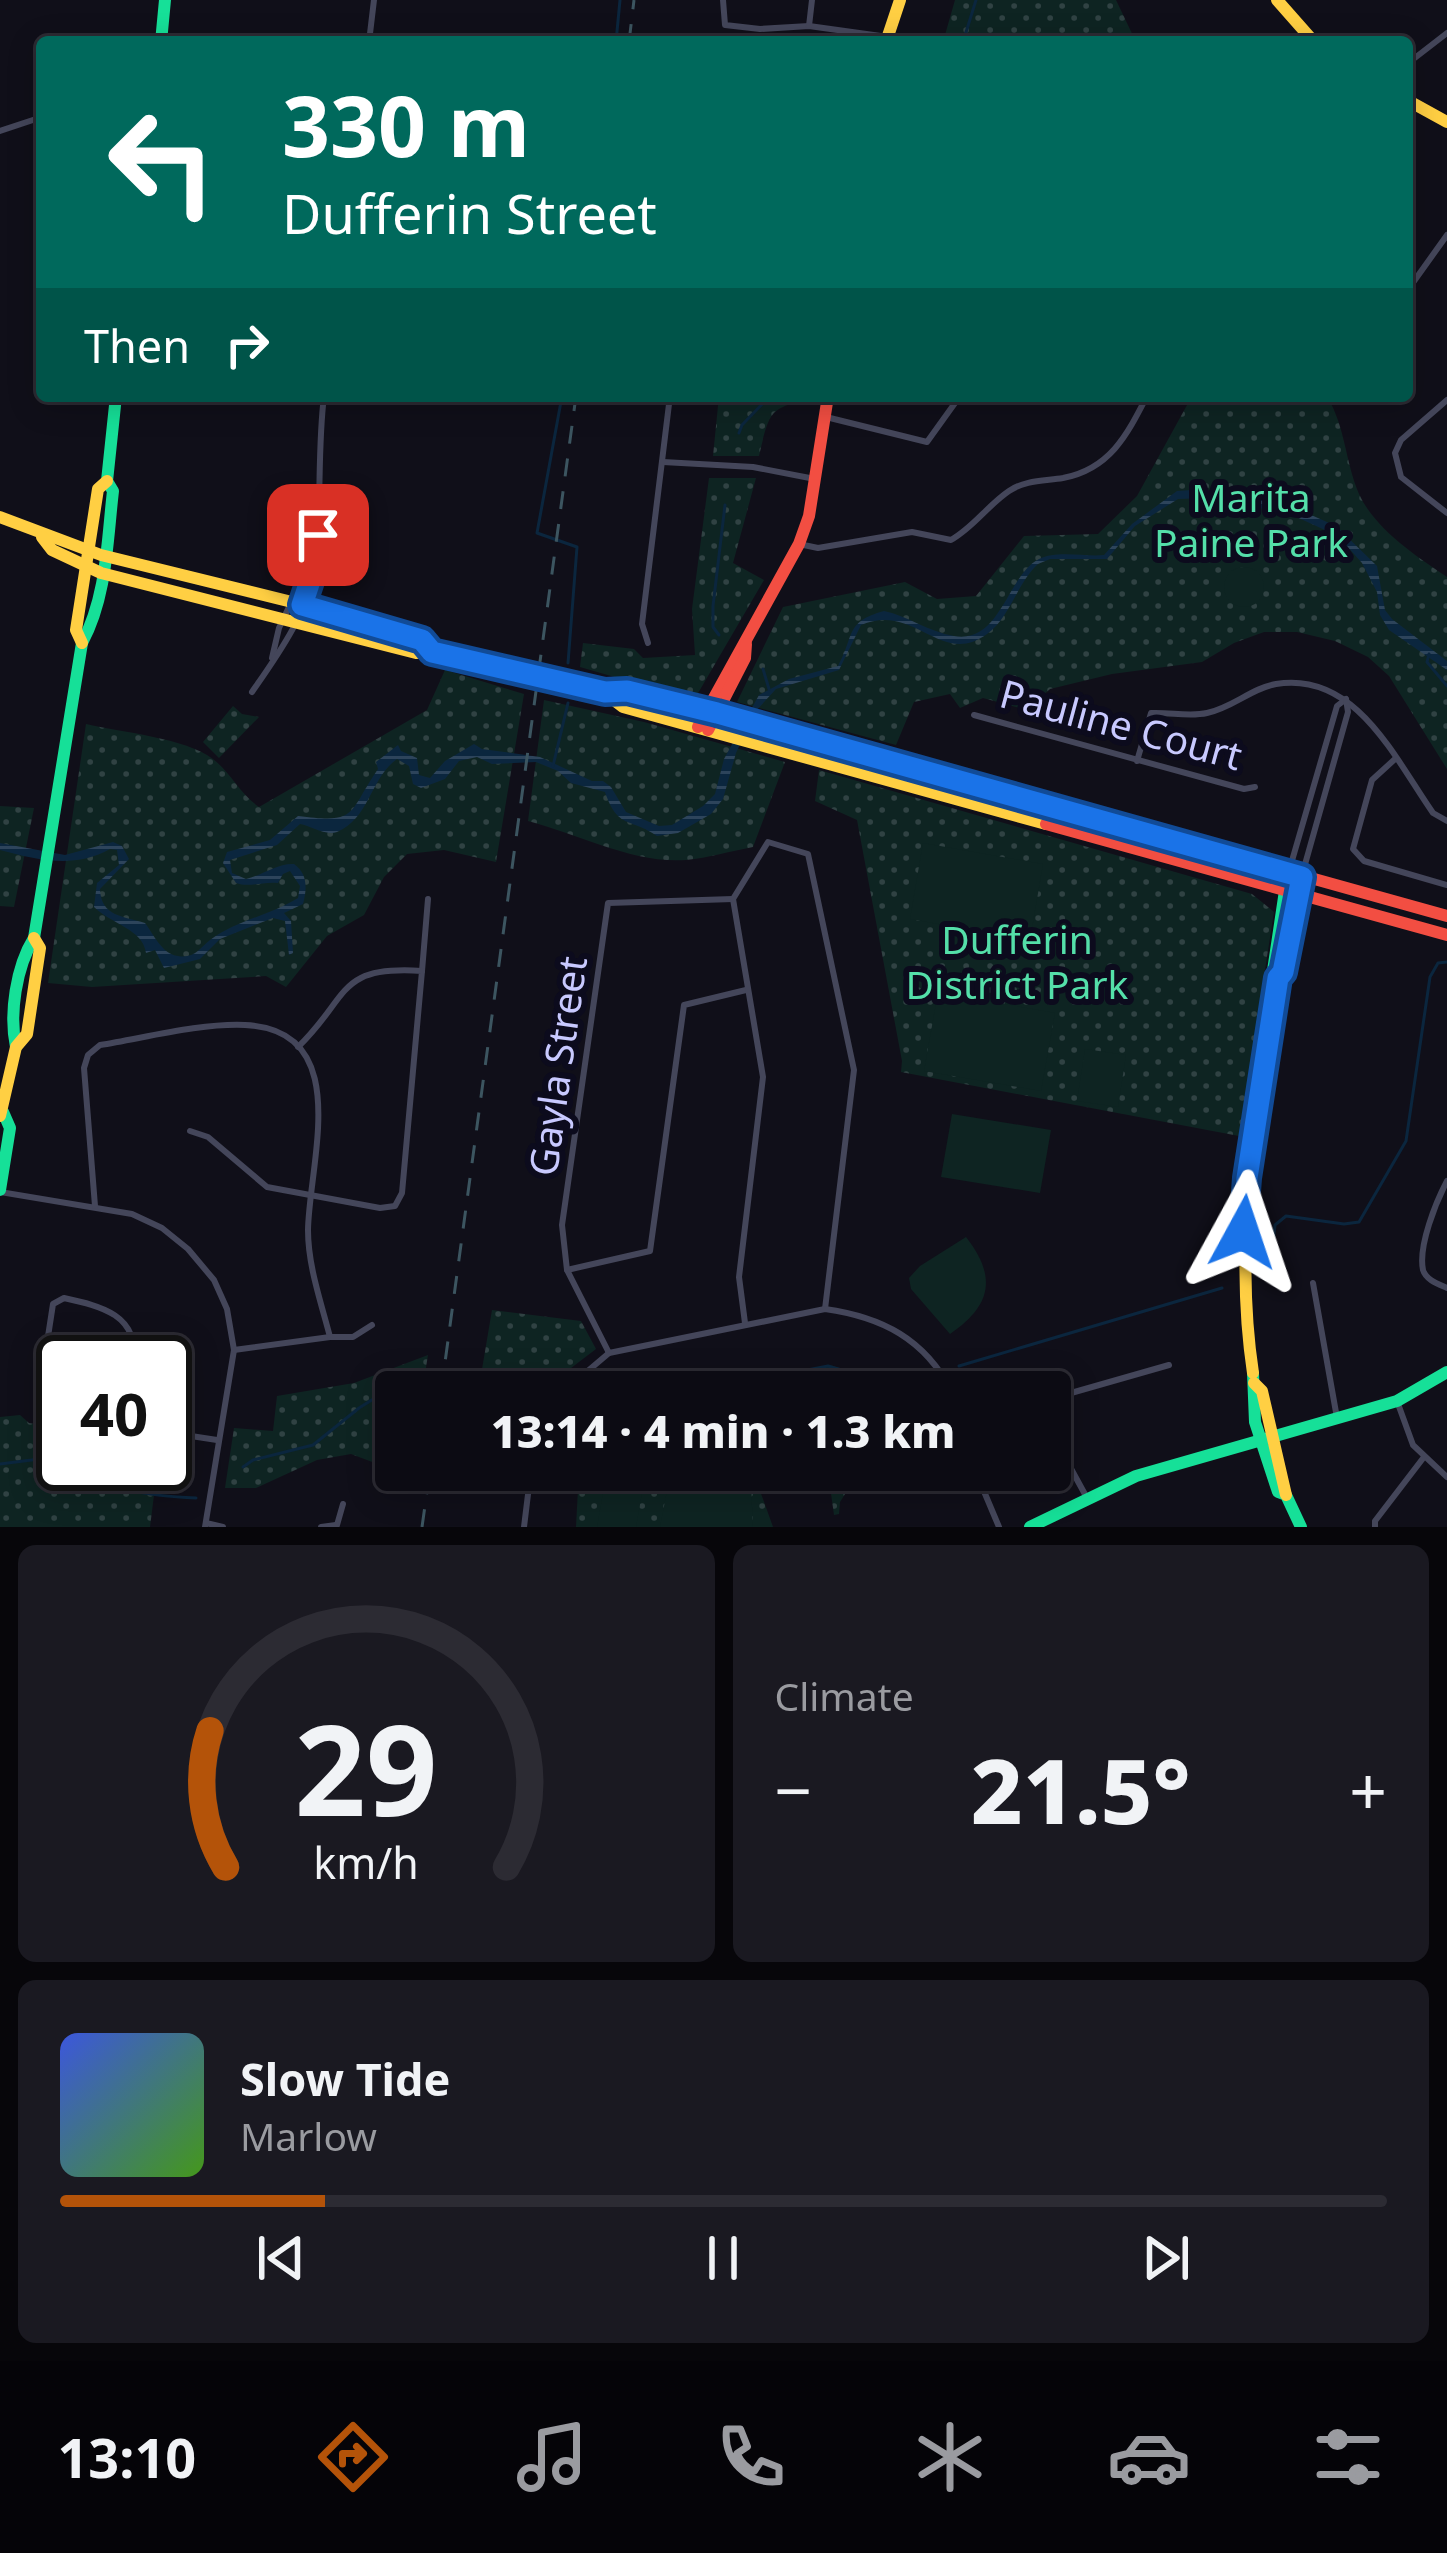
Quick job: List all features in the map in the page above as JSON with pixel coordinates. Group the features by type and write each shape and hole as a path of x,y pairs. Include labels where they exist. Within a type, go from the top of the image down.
{"main road":[{"path":"161,36 165,0"},
{"path":"888,36 900,0"},
{"path":"1277,0 1309,36"},
{"path":"1413,103 1447,122"},
{"path":"0,1191 10,1128 1,1114 16,1047 11,1036 26,990 26,945 34,938 82,643 93,626 101,573 98,489 107,481 115,402"},
{"path":"703,729 718,713 745,658 746,644 799,544 809,516 827,402"},
{"path":"0,517 42,537 97,554 422,640 432,652"},
{"path":"42,537 52,550 101,573 416,653 432,652 718,713 1447,916"},
{"path":"82,643 76,630 86,567 97,554"},
{"path":"605,692 622,707 1447,935"},
{"path":"1295,875 1273,970 1278,978 1244,1198 1241,1263 1254,1383 1250,1393 1267,1438 1278,1492 1286,1495 1301,1527"},
{"path":"1030,1527 1136,1476 1397,1401 1447,1372"}],"street":[{"path":"371,36 374,0"},
{"path":"723,0 725,25 809,26 869,36"},
{"path":"809,26 812,0"},
{"path":"1413,59 1447,33"},
{"path":"0,130 36,119"},
{"path":"1413,283 1447,235"},
{"path":"1447,400 1394,453 1401,477 1447,514"},
{"path":"252,692 272,661 316,563 324,402"},
{"path":"648,643 642,624 669,402"},
{"path":"826,417 926,442 956,402"},
{"path":"799,544 818,548 912,532 951,540 968,531 1006,492 1024,483 1069,477 1100,465 1124,440 1144,402"},
{"path":"662,462 753,467 815,478"},
{"path":"1137,761 1151,713 1211,712 1259,689 1287,683 1322,688 1358,707 1433,812 1447,820"},
{"path":"1295,875 1337,706 1346,699"},
{"path":"1295,875 1348,712 1346,699"},
{"name":"Pauline Court","path":"974,715 1244,789 1255,787"},
{"path":"1395,759 1372,780 1353,849 1364,861 1447,885"},
{"path":"745,1323 739,1277 763,1077 734,899 768,842 808,854 854,1070 825,1309"},
{"path":"190,1131 208,1137 267,1186 380,1208 400,1202 428,899"},
{"name":"Gayla Street","path":"610,1353 567,1270 562,1225 608,903 734,899"},
{"path":"298,1046 360,976 386,969 422,971"},
{"path":"567,1270 650,1251 684,1005 746,990"},
{"path":"95,1206 84,1068 88,1054 100,1045 241,1024 281,1035 298,1046 311,1064 320,1092 308,1229 311,1264 330,1337"},
{"path":"1447,1181 1430,1215 1423,1268 1428,1279 1447,1288"},
{"path":"0,1191 132,1214 162,1228 214,1280 227,1309 234,1350 206,1525 223,1527"},
{"path":"1312,1283 1336,1418"},
{"path":"48,1335 52,1304 64,1298 114,1312 130,1335"},
{"path":"588,1371 610,1353 825,1309 856,1313 892,1326 931,1357 939,1371"},
{"path":"234,1350 353,1337 371,1325"},
{"path":"1071,1395 1168,1365"},
{"path":"1397,1401 1413,1445 1447,1478"},
{"path":"192,1436 217,1440"},
{"path":"1376,1527 1375,1521 1424,1457"},
{"path":"1071,1468 1088,1498"},
{"path":"524,1527 528,1491"},
{"path":"984,1491 999,1527"},
{"path":"321,1527 338,1526 343,1504"}],"green space":[{"path":"955,0 1116,0 1133,36 945,36"},
{"path":"718,402 796,402 770,418 759,456 713,456"},
{"name":"Marita Paine Park","path":"1189,402 1330,402 1366,507 1397,541 1447,577 1447,769 1389,676 1368,657 1335,641 1297,632 1264,632 1202,662 1112,674 1050,689 1027,710 983,698 960,708 950,694 914,702 896,745 737,702 783,607 905,582 937,599 976,596 1024,536 1098,534 1137,496"},
{"path":"709,478 756,478 733,563 764,580 694,700 580,667 583,643 634,649 643,658 695,655 692,609"},
{"path":"1244,567 1258,573 1264,587 1258,601 1244,607 1230,601 1224,587 1230,573"},
{"path":"445,670 524,694 496,862 444,850 407,854 384,877 364,915 327,936 286,987 266,976 92,987 48,983 86,724 201,752 259,807 427,710"},
{"path":"544,700 644,722 785,762 753,847 666,860 626,853 528,821"},
{"path":"233,706 242,714 259,717 219,758 203,742"},
{"name":"Dufferin District Park","path":"819,770 1252,894 1274,912 1239,1136 901,1072 857,820 815,801"},
{"path":"0,806 34,808 14,907 0,906"},
{"path":"923,843 1043,864 1030,940 910,919"},
{"path":"938,992 1055,1013 1041,1091 924,1071"},
{"path":"1085,1049 1126,1055 1118,1107 1077,1101"},
{"path":"952,1114 1051,1130 1040,1193 941,1177"},
{"path":"966,1237 982,1265 985,1290 975,1312 950,1334 911,1289 909,1278"},
{"path":"492,1310 581,1321 596,1349 567,1371 482,1371"},
{"path":"428,1355 425,1371 386,1371"},
{"path":"830,1365 848,1371 801,1371"},
{"path":"375,1375 375,1463 351,1454 317,1460 256,1488 225,1488 234,1428 273,1431 277,1396"},
{"path":"20,1415 36,1424 36,1491 154,1495 150,1527 0,1527 0,1417"},
{"path":"578,1491 760,1491 773,1527 576,1527"},
{"path":"603,1491 642,1491 636,1527 597,1527"},
{"path":"667,1491 751,1491 753,1527 660,1527"},
{"path":"831,1491 847,1491 839,1514 834,1515"}],"water":[{"path":"1177,491 1241,502 1266,495 1336,526 1377,566 1385,610 1447,661 1447,670 1389,630 1362,563 1338,536 1279,509 1236,508 1207,498 1178,499 1135,526 1107,559 1050,559 1038,564 995,627 971,642 941,640 897,621 861,625 839,670 776,689 755,712 736,753 723,799 711,814 678,833 657,836 626,821 615,812 605,792 571,783 558,771 536,762 492,764 477,757 459,761 445,779 421,788 413,784 409,766 397,759 348,826 332,833 300,824 277,845 230,860 232,873 246,879 288,864 302,872 303,904 284,913 291,921 293,953 289,955 285,921 273,918 220,939 200,959 164,968 155,950 146,953 133,932 94,907 97,883 119,865 117,850 56,861 0,850 0,843 65,855 113,842 122,846 129,859 100,889 104,905 115,914 145,923 163,948 184,957 231,927 298,898 300,886 290,871 278,883 236,883 223,863 227,852 270,840 298,816 342,817 355,806 378,769 376,762 398,745 417,758 419,775 430,778 445,761 474,744 540,757 592,781 603,781 626,812 659,826 672,825 715,794 724,759 759,695 789,679 838,666 852,631 862,620 884,611 945,634 970,636 993,619 1028,567 1039,559 1104,555 1132,524"}],"waterway":[{"path":"617,36 620,0"},
{"path":"965,36 976,0"},
{"path":"561,402 537,533 577,547 568,663"},
{"path":"739,433 764,402"},
{"path":"719,635 713,627 713,606 725,505"},
{"path":"1429,654 1427,662 1447,686"},
{"path":"763,669 769,689"},
{"path":"553,766 568,703"},
{"path":"1262,1275 1271,1267 1275,1225 1286,1216 1359,1222 1406,1141 1430,977 1438,963 1447,962"},
{"path":"959,1366 1222,1288"},
{"path":"802,1371 828,1366 845,1371"},
{"path":"243,1467 253,1460 313,1445 375,1398"},
{"path":"0,1464 36,1459"},
{"path":"137,1491 196,1498"}],"railway":[{"path":"630,36 634,0"},
{"path":"444,1371 575,402"},
{"path":"422,1527 427,1491"}],"traffic: fast":[{"path":"162,36 165,0"},
{"path":"16,1047 16,991 34,938 82,643 97,607 105,569 115,402"},
{"path":"1278,978 1273,971 1286,884"},
{"path":"0,1190 10,1128 3,1112"},
{"path":"1030,1527 1136,1476 1397,1401 1447,1372"},
{"path":"1253,1373 1255,1422 1278,1492 1286,1495 1301,1527"}],"traffic: slow":[{"path":"888,36 900,0"},
{"path":"1277,0 1309,36"},
{"path":"1413,103 1447,122"},
{"path":"82,643 76,630 98,489 107,481"},
{"path":"0,517 101,555 422,640 432,652"},
{"path":"42,537 52,550 101,573 416,653 432,652 605,693 627,691 1031,800"},
{"path":"606,694 623,707 1046,824"},
{"path":"1253,1373 1245,1274 1250,1175 1278,978 1299,887"},
{"path":"0,1116 16,1047 27,1034 40,948 34,938"},
{"path":"1254,1383 1262,1391 1286,1495"}],"traffic: jam":[{"path":"698,727 799,544 809,516 827,402"},
{"path":"708,730 745,658 746,644"},
{"path":"1031,800 1447,916"},
{"path":"1046,824 1447,935"}],"route":[{"path":"318,535 316,563 302,605 422,640 432,652 717,713 1302,877 1278,978 1244,1198 1243,1232"}]}
